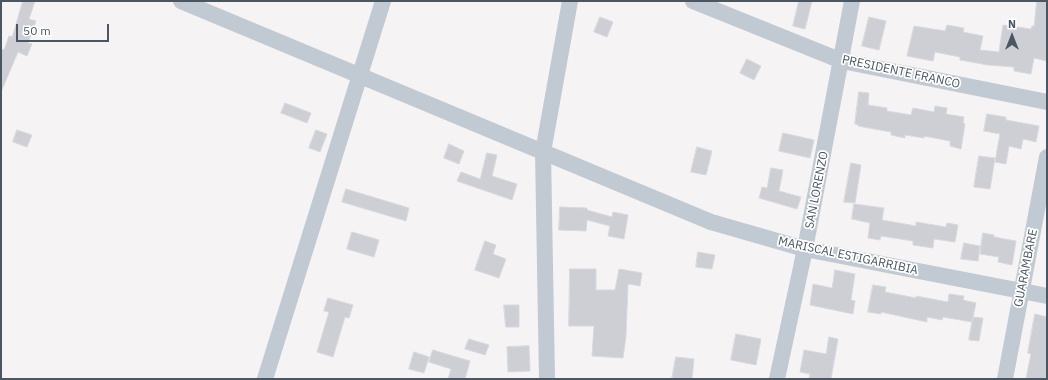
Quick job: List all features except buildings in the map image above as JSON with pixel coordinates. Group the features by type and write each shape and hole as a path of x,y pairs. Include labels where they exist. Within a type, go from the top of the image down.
{"street":[{"name":"MARISCAL ESTIGARRIBIA","path":"181,1 711,222 805,249 1047,296"},
{"path":"266,379 383,1"},
{"path":"547,379 544,152 570,1"},
{"name":"PRESIDENTE FRANCO","path":"693,1 842,61 1047,102"},
{"name":"SAN LORENZO","path":"777,379 805,249 842,61 852,1"},
{"name":"GUARAMBARE","path":"1005,379 1047,157"}]}
